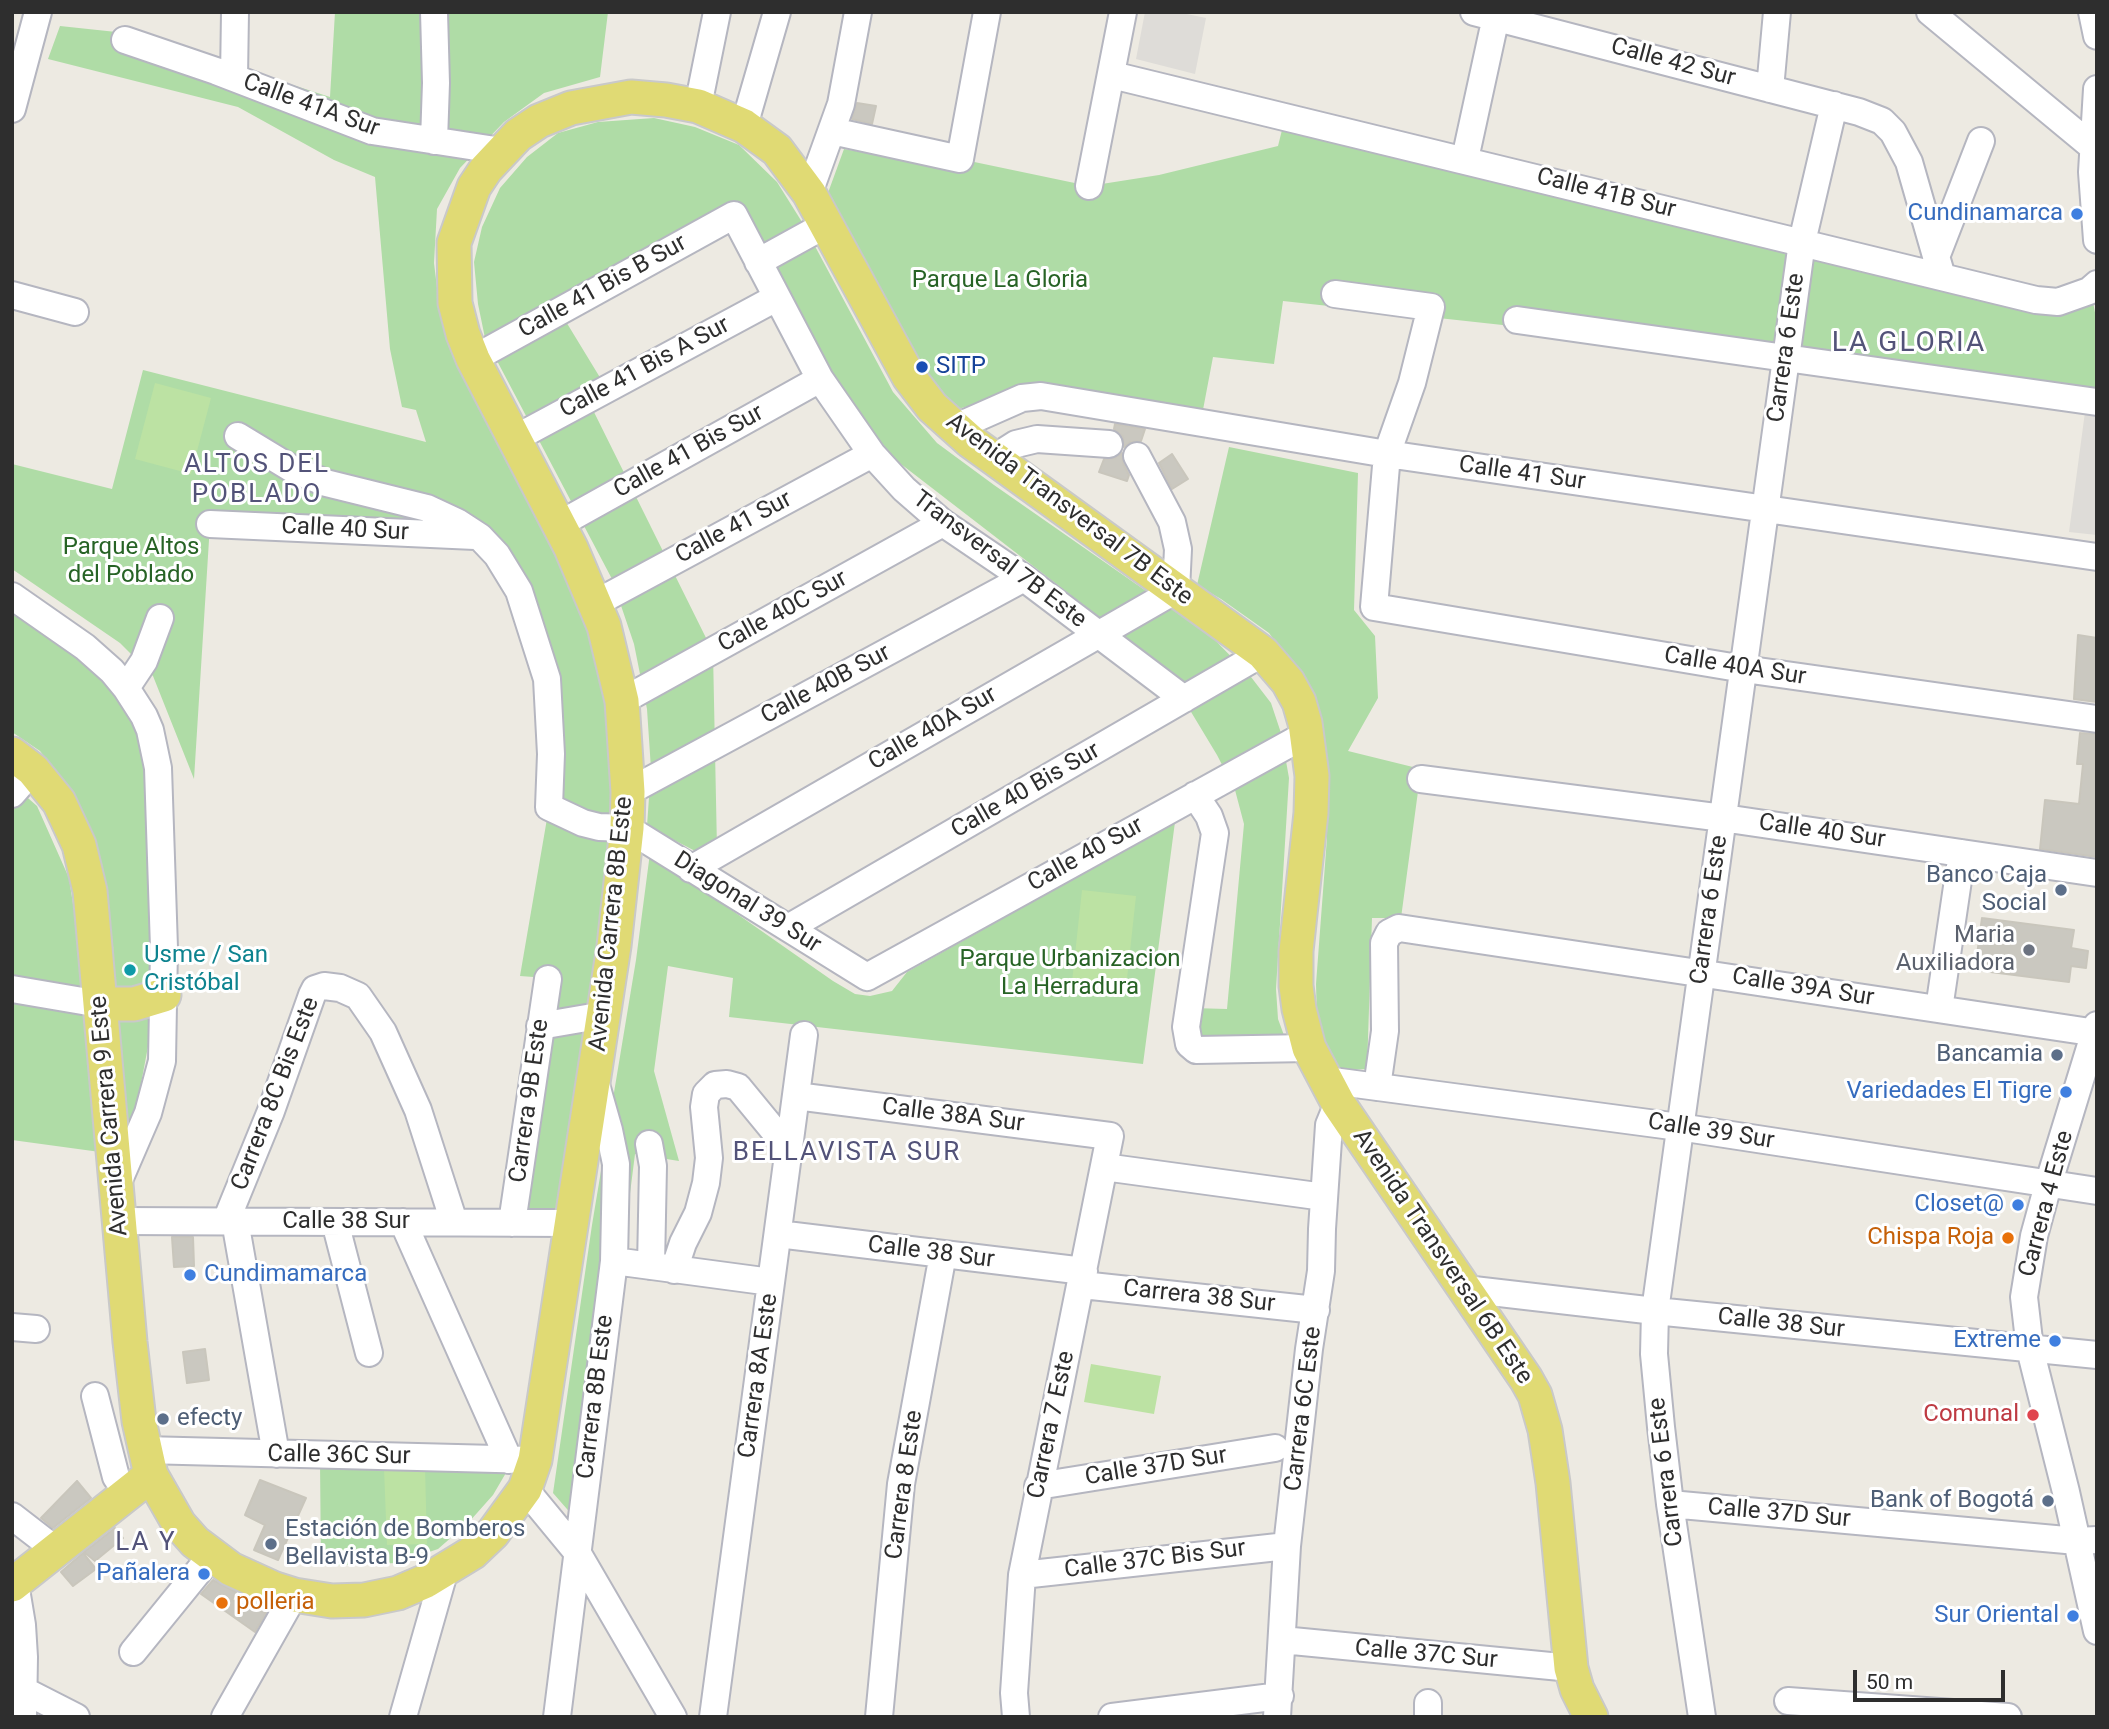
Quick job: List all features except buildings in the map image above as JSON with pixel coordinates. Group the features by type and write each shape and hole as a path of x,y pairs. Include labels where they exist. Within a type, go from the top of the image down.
{"main road":[{"name":"Avenida Carrera 8B Este","path":"523,1470 573,1223 614,946 627,828 628,792 622,701 604,626 596,603 558,525 473,359 455,303 454,243 474,187 502,150 539,121 571,108 631,97 698,106"},
{"name":"Avenida Transversal 7B Este","path":"698,106 744,126 777,150 809,193 909,377 932,407 954,428 994,458 1264,653 1288,681 1299,702 1307,734 1312,796 1296,951 1299,1009 1309,1048"},
{"name":"Avenida Carrera 9 Este","path":"19,773 59,802 74,833 86,868 93,917 141,1473"},
{"path":"100,1004 134,1004 164,995"},
{"name":"Avenida Transversal 6B Este","path":"1309,1048 1331,1092 1526,1378 1541,1412 1580,1691"},
{"path":"13,1584 56,1550 141,1473 179,1524 211,1556 253,1580 294,1595 332,1601 364,1600 398,1593 444,1573 472,1553 493,1532 523,1470"}],"street":[{"path":"234,78 235,12"},
{"path":"434,12 434,141"},
{"path":"698,106 717,12"},
{"path":"744,126 777,12"},
{"path":"809,193 844,91 858,12"},
{"path":"832,131 960,159 987,12"},
{"path":"1089,186 1123,12"},
{"path":"1770,89 1776,12"},
{"path":"1930,12 2094,148"},
{"path":"2092,12 2097,36"},
{"path":"1465,159 1489,14"},
{"name":"Calle 42 Sur","path":"1489,14 1834,105 1882,121 1893,132 1909,162 1939,267"},
{"path":"14,93 28,27"},
{"name":"Calle 41A Sur","path":"125,40 372,131 502,150"},
{"name":"Calle 41B Sur","path":"1112,75 1802,242 1939,267 2048,302 2073,298 2097,284"},
{"path":"2097,89 2092,187 2097,240"},
{"name":"Carrera 6 Este","path":"1702,1717 1670,1504 1654,1354 1655,1311 1802,242 1834,105"},
{"path":"1939,267 1981,141"},
{"name":"Calle 41 Bis B Sur","path":"473,359 734,215"},
{"name":"Transversal 7B Este","path":"734,215 820,379 872,454 904,489 943,523 1024,578 1184,699"},
{"path":"758,262 827,224"},
{"path":"1335,294 1431,307 1412,383 1387,454"},
{"path":"12,295 75,312"},
{"name":"Calle 41 Bis A Sur","path":"514,439 776,298"},
{"path":"1517,320 2097,402"},
{"name":"Calle 41 Bis Sur","path":"558,525 820,379"},
{"name":"Calle 41 Sur","path":"954,428 1022,398 1041,396 1387,454 2097,557"},
{"path":"238,436 294,470 326,483 427,508 457,522 480,537 497,555 519,591 547,679 551,754 549,807 583,823 599,827 627,828"},
{"path":"994,458 1016,444 1037,439 1109,444"},
{"name":"Calle 41 Sur","path":"596,603 872,454"},
{"name":"Calle 40A Sur","path":"1387,454 1374,607 1744,669 2097,719"},
{"path":"1137,456 1172,522 1178,549 1176,590"},
{"name":"Calle 40C Sur","path":"622,701 943,523"},
{"name":"Calle 40 Sur","path":"210,524 480,537"},
{"name":"Calle 40B Sur","path":"628,792 1024,578"},
{"name":"Calle 40A Sur","path":"691,869 1176,590"},
{"path":"12,596 98,658 126,688 144,716 155,750 160,782 163,1041 158,1081 139,1138 116,1187"},
{"path":"126,688 144,661 160,618"},
{"name":"Calle 40 Bis Sur","path":"788,928 1264,653"},
{"name":"Calle 40 Sur","path":"866,977 1307,734"},
{"name":"Calle 40 Sur","path":"1421,779 1723,818 2097,873"},
{"path":"1195,795 1209,816 1215,833 1186,1027 1189,1044 1196,1049 1309,1048"},
{"name":"Diagonal 39 Sur","path":"627,828 866,977"},
{"path":"1939,1009 1962,853"},
{"name":"Calle 39A Sur","path":"1377,1087 1385,1031 1384,943 1393,929 1401,927 1939,1009 2096,1030"},
{"name":"Carrera 9B Este","path":"512,1223 548,979"},
{"name":"Carrera 8C Bis Este","path":"276,1454 231,1221 316,989 324,986 340,988 358,996 383,1032 418,1110 454,1222"},
{"path":"12,989 100,1004"},
{"path":"540,1026 604,1015"},
{"name":"Carrera 4 Este","path":"2096,1030 2048,1185 2026,1280 2025,1313 2031,1349 2087,1541 2097,1631"},
{"name":"Carrera 8A Este","path":"713,1717 804,1035"},
{"name":"Carrera 8B Este","path":"557,1717 614,1261 615,1164 609,1130 594,1079"},
{"path":"662,1268 683,1243 698,1213 709,1158 704,1107 706,1094 715,1085 737,1087 789,1149"},
{"name":"Calle 39 Sur","path":"1331,1092 1377,1087 1679,1127 2097,1191"},
{"name":"Carrera 6C Este","path":"1279,1706 1287,1546 1309,1349 1321,1271 1331,1092"},
{"name":"Calle 38A Sur","path":"796,1096 1110,1136"},
{"name":"Carrera 7 Este","path":"1016,1717 1014,1693 1022,1575 1110,1136"},
{"path":"649,1144 662,1268"},
{"path":"1104,1167 1324,1196"},
{"name":"Calle 38 Sur","path":"119,1221 573,1223"},
{"path":"335,1222 369,1353"},
{"path":"403,1222 523,1470 577,1552 673,1717"},
{"name":"Calle 38 Sur","path":"778,1234 943,1254 1083,1278"},
{"name":"Carrera 8 Este","path":"879,1717 901,1483 943,1254"},
{"path":"614,1261 771,1282"},
{"name":"Carrera 38 Sur","path":"1083,1278 1316,1310"},
{"name":"Calle 38 Sur","path":"1465,1289 1655,1311 2097,1355"},
{"path":"95,1396 116,1477 141,1473"},
{"name":"Calle 37D Sur","path":"1038,1486 1275,1448"},
{"name":"Calle 36C Sur","path":"141,1473 276,1454 523,1470"},
{"name":"Calle 37D Sur","path":"1670,1504 2087,1541"},
{"path":"12,1516 56,1550"},
{"name":"Calle 37C Bis Sur","path":"1022,1575 1287,1546"},
{"path":"133,1653 211,1556"},
{"path":"403,1717 444,1573"},
{"path":"13,1584 22,1625 24,1704 76,1717"},
{"path":"225,1717 294,1595"},
{"name":"Calle 37C Sur","path":"1282,1640 1580,1691"},
{"path":"1788,1701 2008,1717"},
{"path":"1112,1717 1279,1706"}],"green space":[{"name":"Parque Altos del Poblado","path":"335,12 608,12 600,77 544,93 504,122 460,168 437,209 434,263 441,320 463,371 538,516 584,616 601,679 613,760 612,850 593,969 584,1079 565,1212 514,1209 547,978 520,976 549,807 547,679 480,537 210,524 194,779 153,676 120,643 12,569 12,464 112,489 143,370 426,442 416,410 402,407 390,349 375,177 334,160 238,107 48,59 60,26 135,34 330,97"},
{"path":"654,118 695,127 739,145 777,182 802,222 893,392 937,443 1212,637 1251,677 1271,703 1281,733 1289,778 1276,989 1278,1019 1285,1038 1189,1040 1192,1008 1227,1009 1244,824 1235,790 1173,682 1111,626 897,461 870,429 825,362 736,203 554,302 607,389 588,400 713,652 717,849 697,852 647,826 651,769 647,709 634,644 612,579 485,338 474,262 482,227 500,188 527,157 558,133 598,122"},
{"name":"Parque La Gloria","path":"1282,130 1688,228 2092,297 2097,323 2097,390 1283,301 1274,364 1213,357 1202,415 1029,389 958,409 943,397 907,343 825,201 844,149 957,169 960,159 1089,186 1159,175 1278,146"},
{"path":"155,383 211,398 191,474 135,459"},
{"path":"1229,447 1358,473 1354,610 1375,636 1378,698 1348,751 1421,769 1401,918 1372,918 1367,1069 1334,1071 1317,1020 1316,984 1327,838 1326,749 1310,687 1269,633 1197,585"},
{"path":"12,614 57,638 92,664 121,698 142,738 148,777 150,840 149,1041 135,1116 124,1142 113,946 104,876 95,838 73,792 40,751 12,732"},
{"path":"12,784 37,806 69,878 79,943 83,994 12,980"},
{"name":"Parque Urbanizacion La Herradura","path":"1175,822 1143,1064 729,1017 733,978 668,966 654,1071 679,1161 635,1154 587,1532 553,1493 592,1225 636,960 650,853 833,981 855,994 870,996 892,991 907,972"},
{"path":"1082,890 1136,896 1126,988 1072,982"},
{"path":"12,1002 87,1014 100,1152 12,1140"},
{"path":"1091,1364 1161,1376 1154,1414 1084,1402"},
{"path":"320,1462 510,1466 493,1495 469,1522 438,1549 397,1563 321,1566"},
{"path":"425,1467 427,1544 387,1545 384,1468"}],"shaded area":[{"path":"1145,12 1177,12 1206,18 1195,74 1136,59"},
{"path":"2085,412 2097,414 2097,535 2069,532"}],"place":[{"name":"Cundinamarca","path":"2077,214"},
{"name":"SITP","path":"922,367"},
{"name":"Banco Caja Social","path":"2061,890"},
{"name":"Maria Auxiliadora","path":"2029,950"},
{"name":"Usme / San Cristóbal","path":"130,970"},
{"name":"Bancamia","path":"2057,1055"},
{"name":"Variedades El Tigre","path":"2066,1092"},
{"name":"Closet@","path":"2018,1205"},
{"name":"Chispa Roja","path":"2008,1238"},
{"name":"Cundimamarca","path":"190,1275"},
{"name":"Extreme","path":"2055,1341"},
{"name":"Comunal","path":"2033,1415"},
{"name":"efecty","path":"163,1419"},
{"name":"Bank of Bogotá","path":"2048,1501"},
{"name":"Estación de Bomberos Bellavista B-9","path":"271,1544"},
{"name":"Pañalera","path":"204,1574"},
{"name":"polleria","path":"222,1603"},
{"name":"Sur Oriental","path":"2073,1616"}],"district":[{"name":"LA GLORIA","path":"1909,344"},
{"name":"ALTOS DEL POBLADO","path":"257,480"},
{"name":"BELLAVISTA SUR","path":"847,1153"},
{"name":"LA Y","path":"146,1543"}]}
